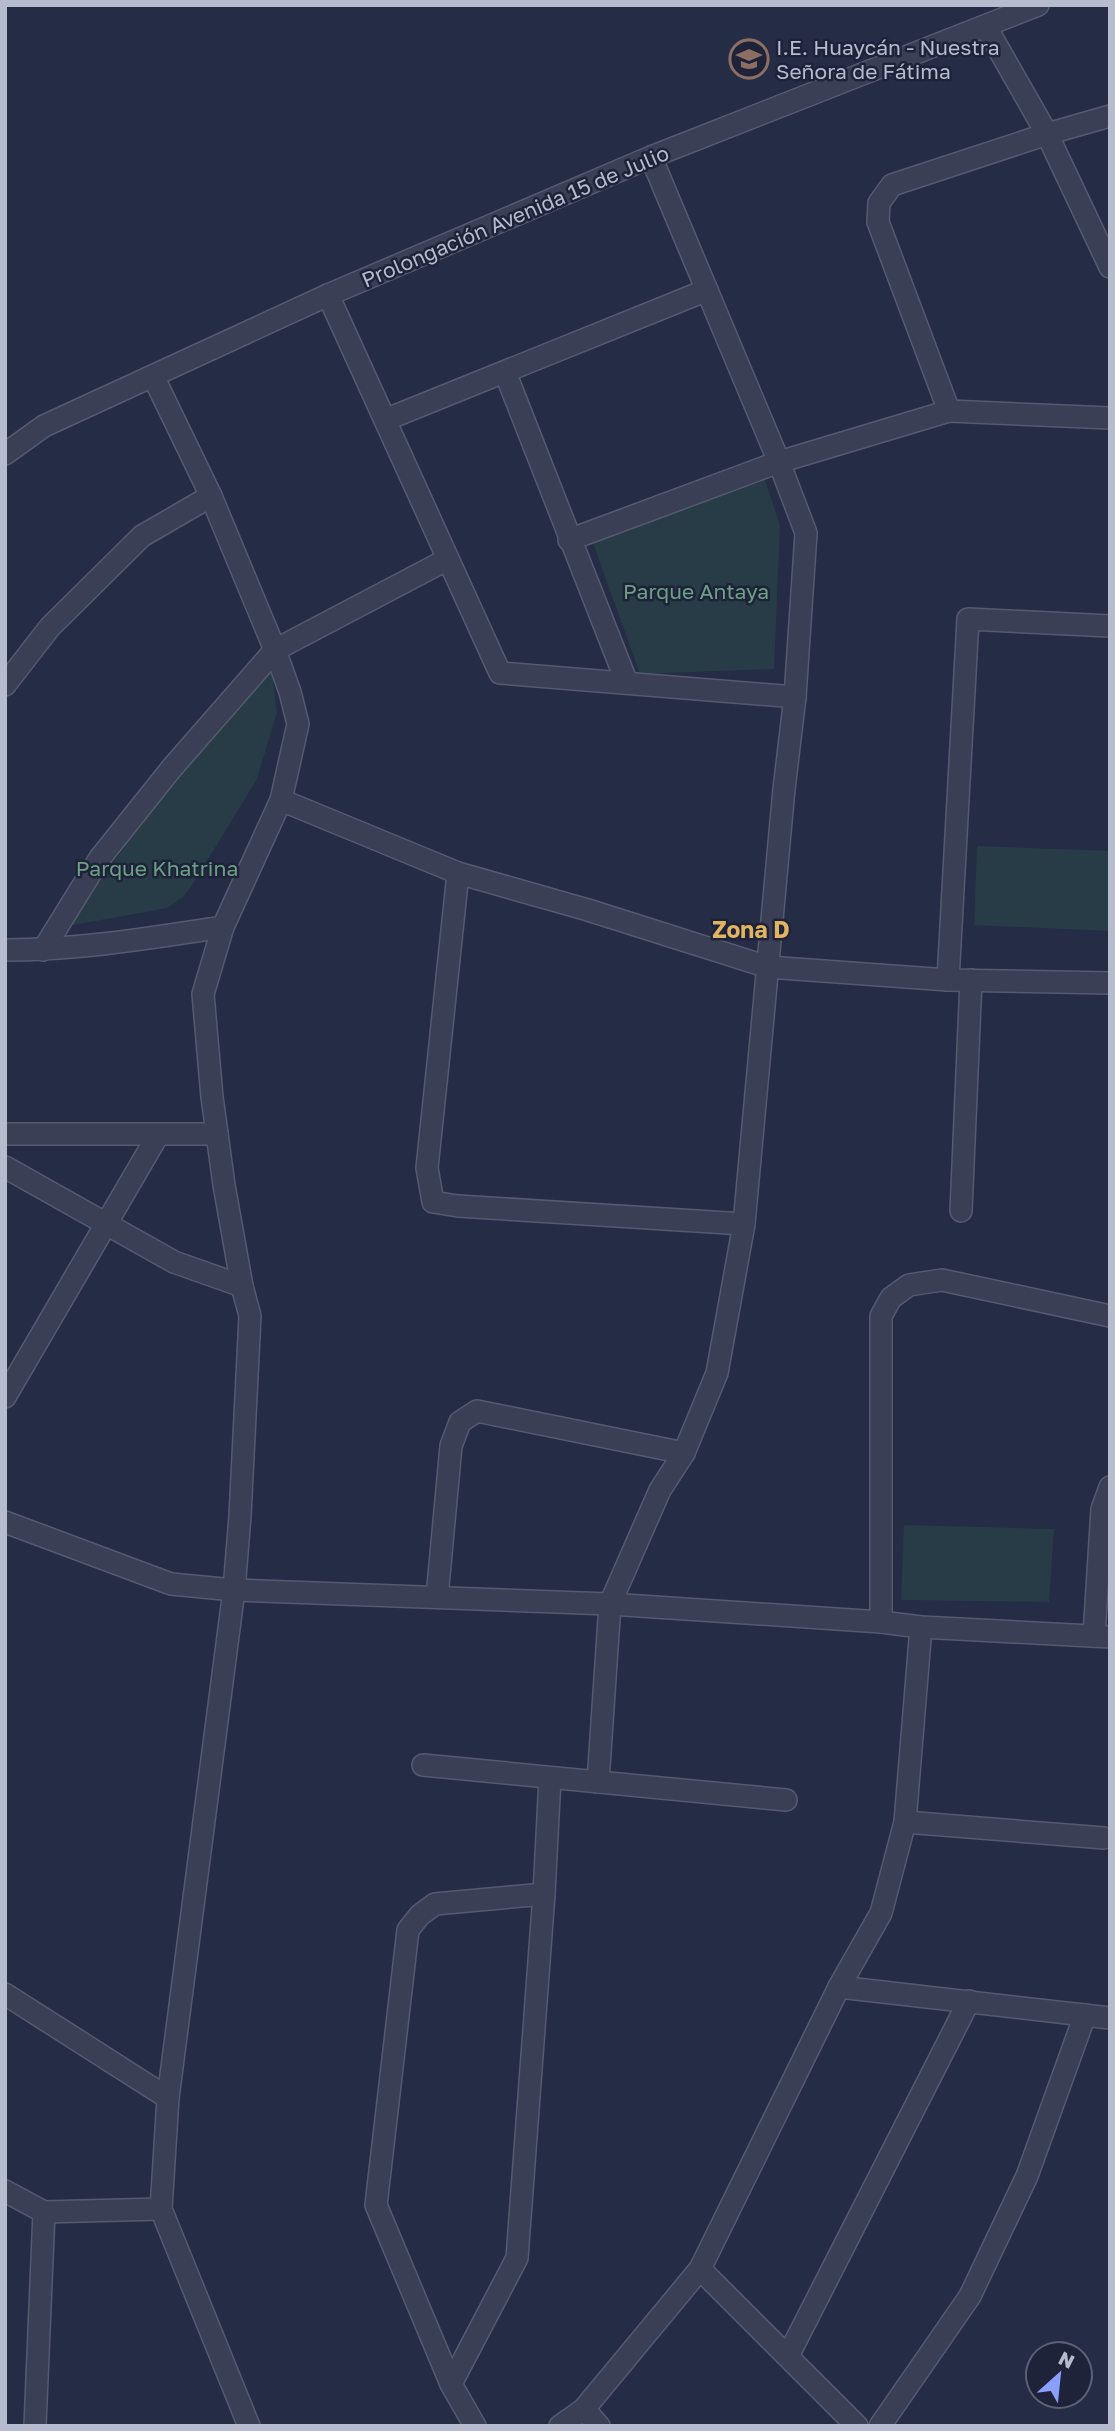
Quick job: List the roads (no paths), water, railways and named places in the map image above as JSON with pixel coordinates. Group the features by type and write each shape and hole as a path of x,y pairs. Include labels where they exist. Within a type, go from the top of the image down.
{"street":[{"name":"Prolongación Avenida 15 de Julio","path":"5,454 44,426 328,295 651,157 1038,5"},
{"path":"986,27 1047,134 1110,267"},
{"path":"948,411 878,222 879,203 891,185 1110,116"},
{"path":"598,1782 610,1604 660,1490 684,1453 717,1373 744,1224 795,697 806,533 651,157"},
{"path":"385,420 707,290"},
{"path":"328,295 500,673 795,697"},
{"path":"505,372 626,683"},
{"path":"153,376 211,496 275,650 298,724 281,800 223,928 203,994 217,1135 242,1286 250,1316 234,1590 168,2098 161,2209 249,2426"},
{"path":"569,540 779,463 948,411 1110,418"},
{"path":"5,685 50,627 142,536 211,496"},
{"path":"43,950 100,858 171,769 275,650 448,559"},
{"path":"948,980 968,619 1110,626"},
{"path":"281,800 458,873 588,909 768,967 948,980 1110,983"},
{"path":"458,873 427,1168 433,1202 458,1206 744,1224"},
{"path":"5,950 43,950 223,928"},
{"path":"961,1211 971,980"},
{"path":"5,1135 217,1135"},
{"path":"5,1397 158,1135"},
{"path":"5,1167 174,1262 242,1286"},
{"path":"881,1622 881,1316 891,1298 909,1285 942,1280 1110,1316"},
{"path":"437,1597 451,1446 460,1422 477,1411 684,1453"},
{"path":"5,1522 172,1584 234,1590 610,1604 881,1622 921,1628 1102,1636 1102,1509 1110,1487"},
{"path":"560,2426 584,2409 700,2269 839,1987 881,1913 905,1822 921,1628"},
{"path":"423,1765 786,1800"},
{"path":"451,2384 517,2258 550,1778"},
{"path":"905,1822 1104,1838"},
{"path":"475,2426 451,2384 376,2205 408,1930 420,1915 435,1904 544,1894"},
{"path":"839,1987 1110,2018"},
{"path":"5,1994 168,2098"},
{"path":"788,2356 969,2001"},
{"path":"880,2426 970,2296 1027,2176 1085,2015"},
{"path":"5,2191 44,2213 161,2209"},
{"path":"35,2426 44,2213"},
{"path":"700,2269 857,2426"},
{"path":"233,2426 236,2392"},
{"path":"584,2409 599,2426"}],"place":[{"name":"I.E. Huaycán - Nuestra Señora de Fátima","path":"749,59"}],"district":[{"name":"Zona D","path":"751,929"}],"park label":[{"name":"Parque Antaya","path":"696,591"},
{"name":"Parque Khatrina","path":"157,868"}]}
